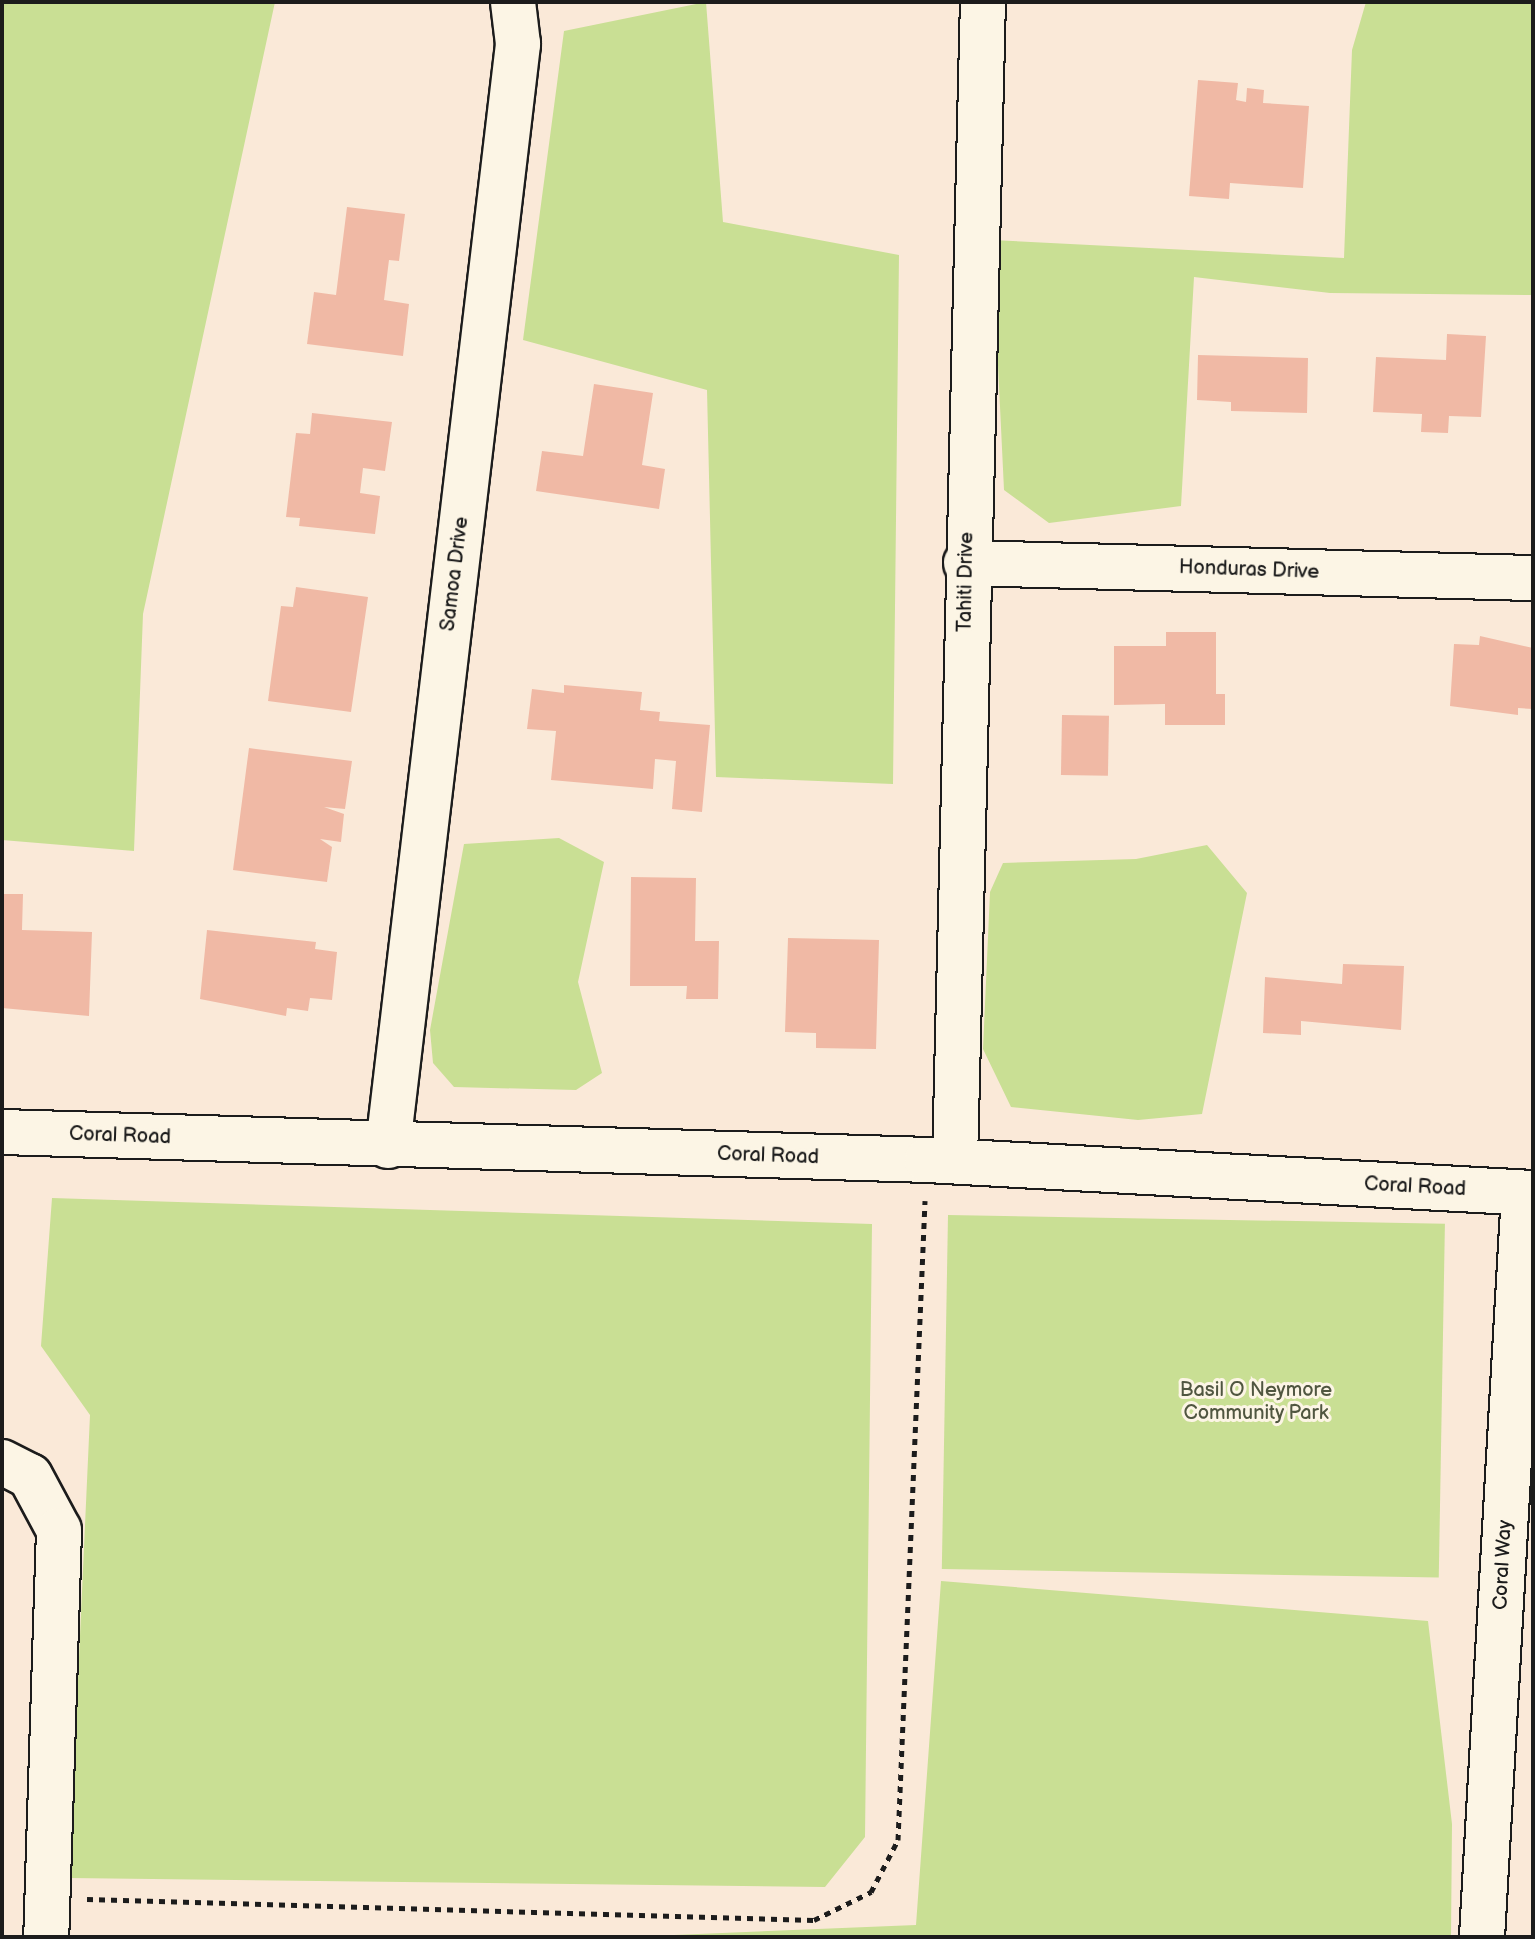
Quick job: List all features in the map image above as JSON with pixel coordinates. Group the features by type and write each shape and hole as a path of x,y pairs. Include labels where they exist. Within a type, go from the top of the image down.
{"street":[{"name":"Samoa Drive","path":"388,1146 518,44 513,2"},
{"name":"Tahiti Drive","path":"941,1161 966,563 983,2"},
{"name":"Honduras Drive","path":"966,563 1533,578"},
{"name":"Coral Road","path":"2,1132 941,1161 1529,1193"},
{"name":"Coral Way","path":"1482,1937 1529,1193"},
{"path":"2,1462 30,1476 59,1530 46,1917"}],"path":[{"path":"46,1917 814,1920 871,1892 898,1840 941,1161"}],"green space":[{"path":"2,2 275,2 143,614 134,851 2,840"},
{"path":"706,2 723,222 899,255 893,784 716,777 707,390 523,340 564,31"},
{"path":"1366,2 1533,2 1533,295 1330,293 1194,277 1181,506 1049,523 1004,490 992,240 1344,258 1352,50"},
{"path":"559,838 604,862 578,982 602,1073 576,1090 454,1087 433,1063 430,1030 464,844"},
{"path":"1207,845 1247,893 1202,1114 1138,1120 1011,1107 983,1049 990,892 1003,863 1136,859"},
{"path":"52,1198 872,1224 865,1837 825,1887 69,1878 90,1415 41,1346"},
{"name":"Basil O Neymore Community Park","path":"948,1215 1445,1224 1439,1578 942,1569"},
{"path":"941,1581 1428,1621 1452,1824 1451,1937 626,1937 916,1925"}],"building":[{"path":"1198,80 1238,83 1236,100 1246,102 1247,88 1264,90 1263,103 1309,106 1303,188 1230,183 1229,199 1189,196"},
{"path":"347,207 405,214 399,261 389,260 384,300 409,304 403,356 307,344 314,292 336,295"},
{"path":"1447,334 1486,336 1481,417 1449,416 1448,433 1421,432 1422,414 1373,412 1376,357 1446,360"},
{"path":"1198,355 1308,358 1307,413 1231,411 1231,402 1197,400"},
{"path":"594,384 653,393 642,465 665,469 659,509 536,491 542,451 583,456"},
{"path":"312,413 392,422 385,471 363,468 360,493 380,496 375,534 299,526 300,518 286,517 296,433 310,434"},
{"path":"296,587 368,597 351,712 268,701 281,606 293,607"},
{"path":"1166,632 1216,632 1216,694 1225,694 1225,725 1165,725 1165,704 1114,705 1114,646 1166,646"},
{"path":"1480,636 1533,648 1533,709 1518,708 1518,715 1450,706 1454,644 1479,645"},
{"path":"564,685 642,692 640,710 660,712 659,721 710,725 702,812 672,809 676,761 655,759 653,789 551,780 556,731 527,729 532,689 564,693"},
{"path":"1062,715 1109,716 1108,776 1061,775"},
{"path":"249,748 352,761 345,809 324,807 344,814 341,842 320,839 332,847 327,882 233,870"},
{"path":"631,877 696,878 695,941 719,941 718,999 686,999 687,986 630,986"},
{"path":"2,894 23,894 22,930 92,932 89,1016 2,1008"},
{"path":"207,930 316,942 315,949 337,952 332,1000 310,998 308,1011 287,1008 286,1016 200,999"},
{"path":"788,938 879,940 876,1049 816,1048 816,1033 785,1032"},
{"path":"1343,964 1404,966 1401,1030 1301,1021 1301,1035 1263,1033 1265,977 1342,984"}]}
